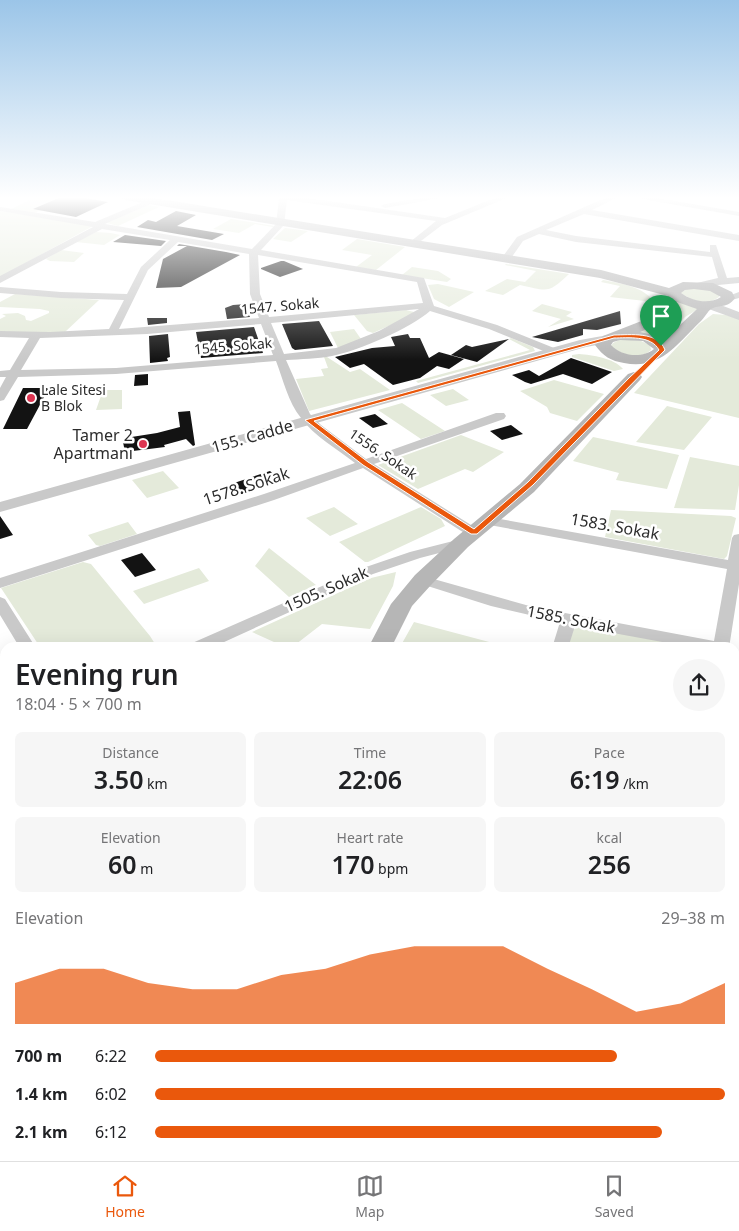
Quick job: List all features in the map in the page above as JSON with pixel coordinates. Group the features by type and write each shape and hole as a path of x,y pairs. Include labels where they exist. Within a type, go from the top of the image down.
{"main road":[{"path":"455,251 601,274 697,285 719,289 731,297 722,303 709,305 687,302 675,295 601,274"},
{"path":"613,346 649,323 675,295 673,292 678,287 697,285"},
{"path":"382,642 402,604 423,580 527,488 634,377 709,305"},
{"path":"613,346 630,335 649,339 661,346 659,353"},
{"path":"613,346 640,360 659,353"},
{"path":"613,346 636,366 634,377"}],"street":[{"path":"0,280 51,251"},
{"path":"112,333 129,297 147,266 163,251"},
{"path":"244,251 421,280 429,306"},
{"path":"506,260 511,251"},
{"path":"682,251 715,255"},
{"path":"714,251 723,280"},
{"name":"1556. Sokak","path":"254,253 254,290 300,407 309,420 366,464 475,532"},
{"path":"697,285 723,280 739,280"},
{"path":"0,290 129,297"},
{"path":"731,297 739,309"},
{"path":"709,305 739,316"},
{"name":"1547. Sokak","path":"0,334 36,336 112,333 429,306 493,326 559,352"},
{"name":"1545. Sokak","path":"0,374 116,371 324,354 343,350 420,314 429,306"},
{"path":"0,398 36,336"},
{"name":"155. Cadde","path":"0,507 559,352 613,346"},
{"name":"1578. Sokak","path":"0,583 366,464 500,416"},
{"name":"1583. Sokak","path":"475,532 734,566"},
{"name":"1505. Sokak","path":"209,642 368,571 475,532"},
{"path":"722,642 739,538"},
{"name":"1585. Sokak","path":"423,580 473,596 569,619 694,642"},
{"path":"0,602 24,642"},
{"path":"562,642 569,619"}],"green space":[{"path":"0,251 47,251 0,277"},
{"path":"59,251 84,253 74,262 50,261 46,259"},
{"path":"349,251 400,251 376,270 356,267 372,255"},
{"path":"506,264 569,274 552,288 537,289 520,285 503,295 485,291 507,279 525,282 536,271"},
{"path":"412,267 438,271 451,279 447,282 402,275"},
{"path":"603,280 638,289 654,302 610,297 620,286 601,282"},
{"path":"438,284 474,292 449,307 434,299 428,285"},
{"path":"689,288 708,289 719,295 719,297 709,302 704,302 680,293"},
{"path":"15,294 99,300 65,332 0,332 0,319 6,316 2,314 18,313 25,316 26,320 31,321 49,313 49,311 40,309 0,307 0,302"},
{"path":"675,301 700,308 685,317 661,341 634,334 661,319"},
{"path":"542,304 572,312 566,316 574,319 548,327 561,319 532,311"},
{"path":"406,310 414,312 413,315 373,333 367,331 354,315"},
{"path":"713,314 739,319 739,418 634,393 699,324"},
{"path":"354,329 361,339 338,348 330,332"},
{"path":"511,338 533,347 535,351 418,383 416,381 530,350 509,339"},
{"path":"621,339 641,341 650,345 651,350 636,356 625,354 611,346"},
{"path":"579,354 609,360 623,369 614,371 572,357 572,355"},
{"path":"324,357 350,372 360,369 390,390 309,411 296,379 324,376 321,369 328,368"},
{"path":"554,380 604,394 577,421 550,413 547,407 520,391"},
{"path":"453,389 469,400 446,406 430,395"},
{"path":"103,390 122,390 122,409 96,410"},
{"path":"402,403 445,431 421,439 378,410"},
{"path":"667,406 712,417 684,450 636,442"},
{"path":"461,435 504,452 473,472 465,469 418,489 378,465"},
{"path":"593,437 679,455 667,489 616,480 619,473 573,461"},
{"path":"690,457 739,466 739,485 735,510 674,508"},
{"path":"163,471 179,488 147,498 132,480"},
{"path":"334,507 358,524 330,536 306,518"},
{"path":"421,507 441,519 445,526 368,562 365,562 339,542"},
{"path":"611,510 731,516 736,518 727,556 724,559 605,537"},
{"path":"128,522 137,534 100,546 96,545 88,535"},
{"path":"269,548 316,585 289,597 255,566"},
{"path":"83,562 91,564 154,642 37,642 1,588"},
{"path":"199,568 209,581 144,604 133,591"},
{"path":"396,572 393,586 370,629 322,624 299,642 274,642 252,632 371,578"},
{"path":"414,622 489,642 403,642"},
{"path":"577,627 584,627 667,642 568,642 572,631"}],"building":[{"path":"177,251 221,251 240,255 181,287 156,288 163,259"},
{"path":"281,261 303,269 280,277 261,269"},
{"path":"246,304 250,317 227,319 225,308"},
{"path":"620,311 621,324 597,330 583,329 583,335 558,342 532,337"},
{"path":"147,318 167,318 167,323 148,325"},
{"path":"319,321 333,346 295,350 292,348 282,324"},
{"path":"254,327 263,353 201,358 196,332"},
{"path":"168,334 170,357 167,358 168,361 150,363 149,336"},
{"path":"408,334 410,338 420,338 429,358 439,352 464,359 449,369 437,366 420,378 393,385 364,364 350,368 335,357 372,348 395,346 391,337"},
{"path":"509,339 477,362 451,355 466,345 472,347"},
{"path":"571,358 612,372 592,384 563,374 531,384 512,375 529,370 539,376"},
{"path":"148,374 148,385 134,386 135,375"},
{"path":"23,388 49,388 27,429 3,429"},
{"path":"190,411 195,445 193,446 186,439 164,445 165,447 125,452 123,442 126,441 125,438 180,427 178,412"},
{"path":"375,414 388,424 373,428 359,418"},
{"path":"511,425 523,434 502,440 490,431"},
{"path":"270,471 281,481 239,495 228,485"},
{"path":"0,516 13,535 0,539"},
{"path":"142,553 156,570 135,577 121,560"}],"place":[{"name":"Lale Sitesi B Blok","path":"31,398"},
{"name":"Tamer 2 Apartmanı","path":"143,444"}],"route":[{"path":"630,335 649,339 661,346 662,350 660,353 632,379 531,484 474,533 366,464 309,420 585,343 630,335"}]}
